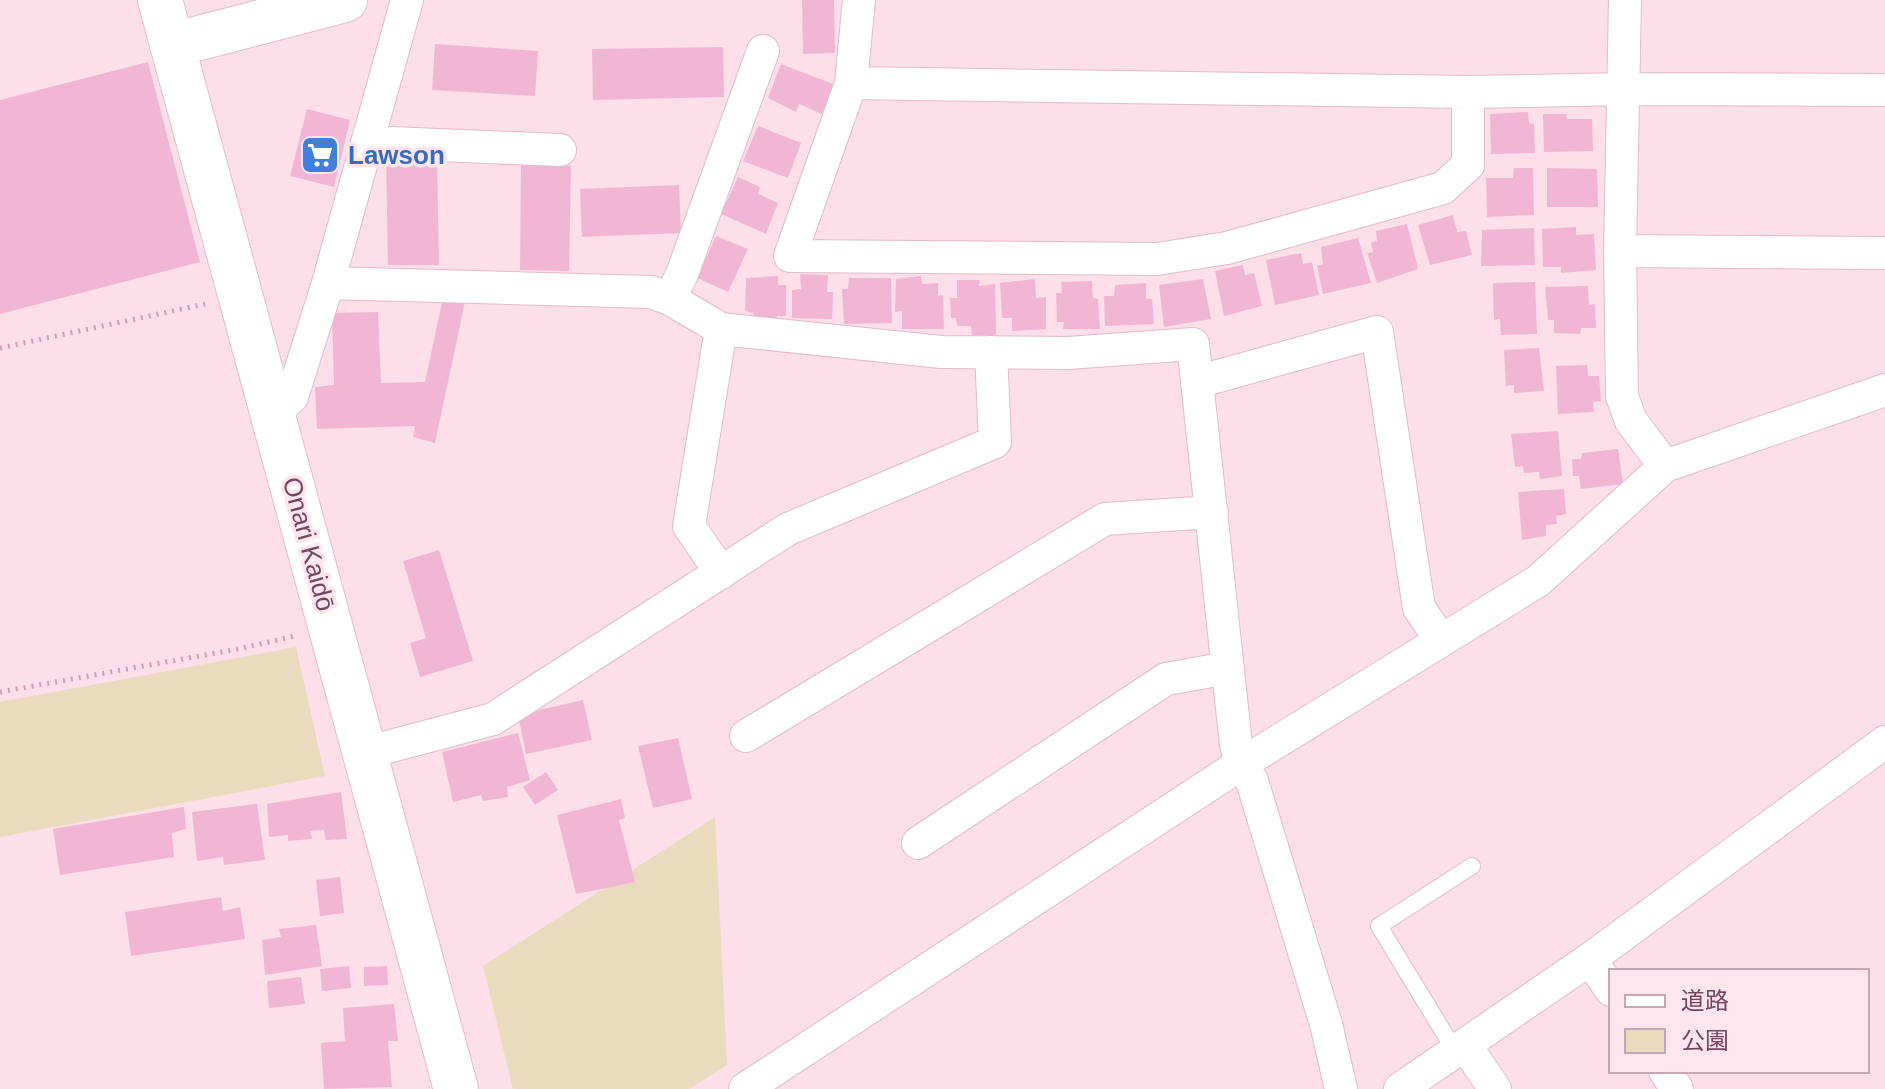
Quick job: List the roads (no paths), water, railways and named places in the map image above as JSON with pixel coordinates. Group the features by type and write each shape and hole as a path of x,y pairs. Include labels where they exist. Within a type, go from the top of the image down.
{"street":[{"name":"Onari Kaidō","path":"160,0 456,1089"},
{"path":"172,45 345,0"},
{"path":"273,414 292,397 328,283 407,0"},
{"path":"859,0 851,83 790,256 1157,259 1227,248 1443,188 1468,165 1468,92"},
{"path":"1625,0 1620,251 1622,396 1631,421 1665,466"},
{"path":"670,299 682,274 763,51"},
{"path":"851,83 1468,92 1885,90"},
{"path":"367,142 560,150"},
{"path":"1620,251 1885,253"},
{"path":"328,283 651,292 670,299 721,329 941,352 1068,353 1193,344 1241,764 1252,781 1326,1024 1341,1089"},
{"path":"721,329 689,526 721,573"},
{"path":"1197,382 1377,332 1419,608 1441,640"},
{"path":"365,753 493,719 788,529 995,442 991,352"},
{"path":"745,1089 1241,764 1538,581 1665,466 1885,390"},
{"path":"746,736 1105,519 1212,512"},
{"path":"918,843 1166,679 1228,668"},
{"path":"1400,1089 1590,959 1885,742"},
{"path":"1590,959 1609,987"},
{"path":"1460,1048 1495,1089"}],"lane":[{"path":"1460,1048 1379,926 1472,866"}],"place":[{"name":"Lawson","path":"320,155"}]}
